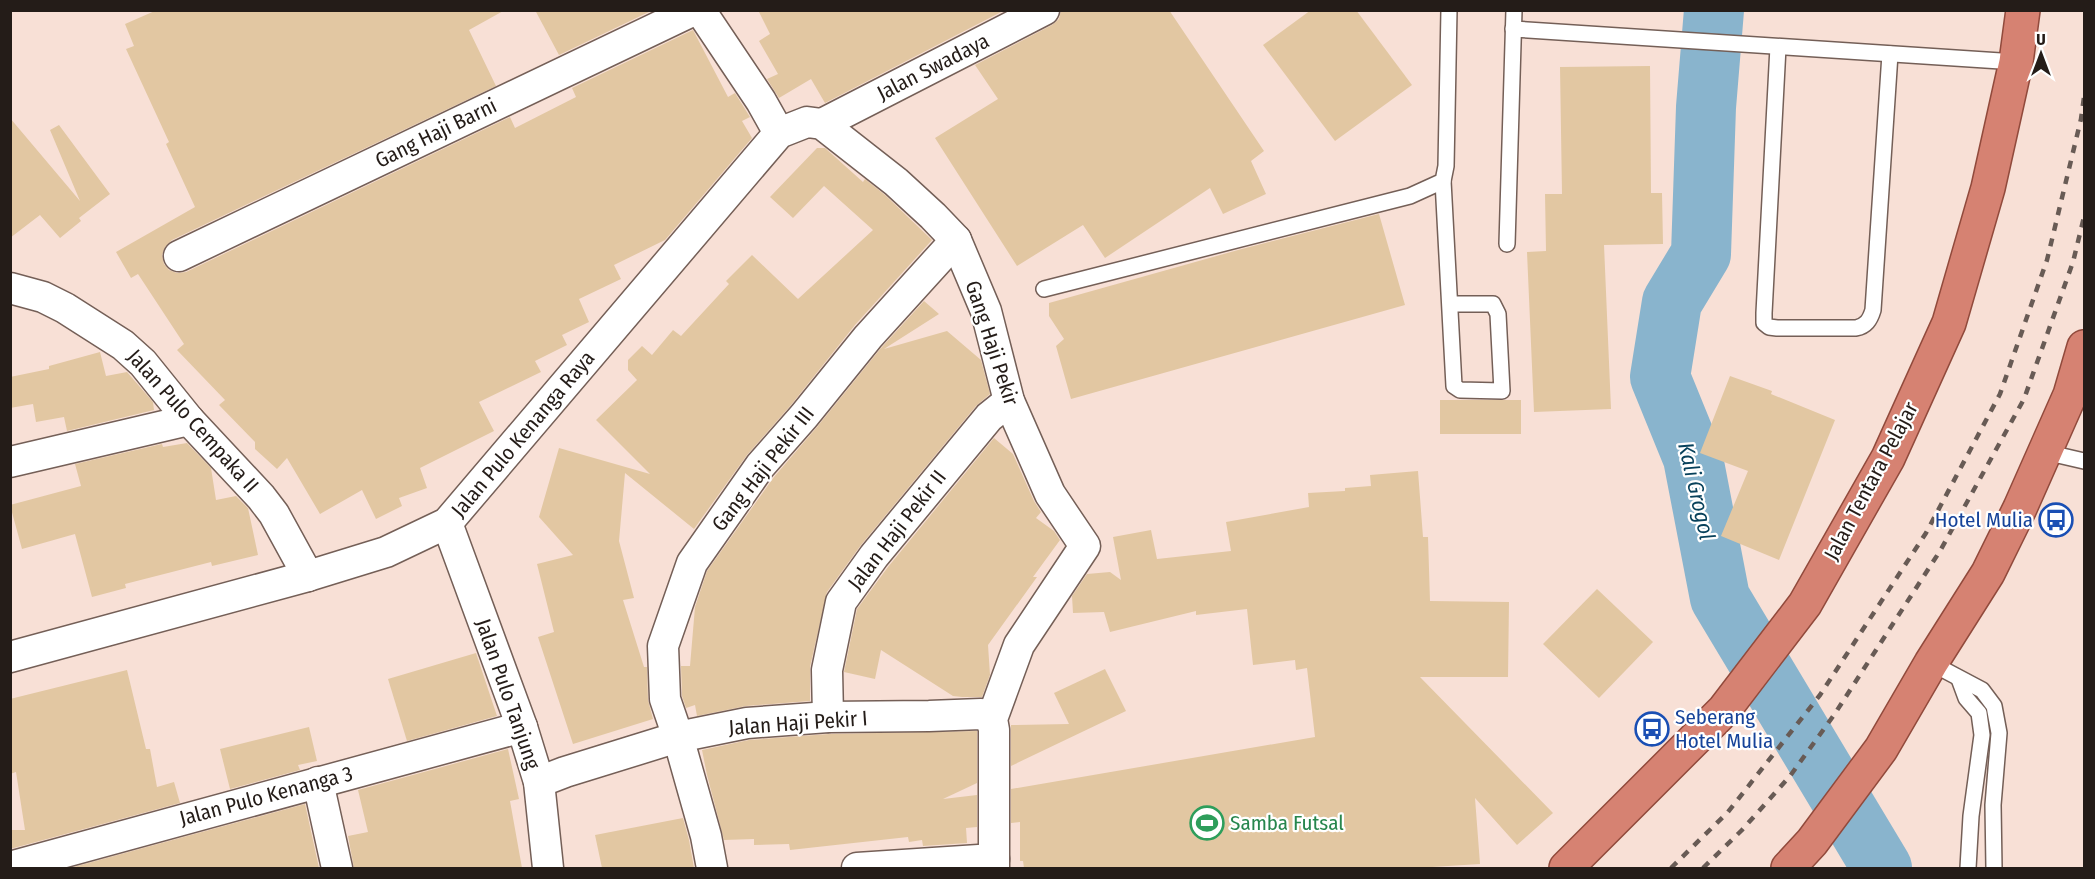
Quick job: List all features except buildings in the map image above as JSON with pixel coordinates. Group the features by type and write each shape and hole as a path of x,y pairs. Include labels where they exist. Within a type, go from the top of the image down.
{"highway":[{"name":"Jalan Tentara Pelajar","path":"1566,868 1724,710 1804,604 1888,458 1949,323 1988,188 2016,62 2023,10"},
{"path":"1788,868 1812,842 1881,749 1931,663 1988,573 2020,508 2070,395 2085,347"}],"street":[{"name":"Gang Haji Barni","path":"179,256 694,10"},
{"path":"700,10 761,101 779,133 807,122 822,124"},
{"name":"Jalan Swadaya","path":"822,124 1044,10"},
{"name":"Gang Haji Pekir","path":"822,124 896,182 956,240 986,311 1009,401 1050,494 1084,546 1019,645 992,719"},
{"name":"Jalan Pulo Kenanga Raya","path":"10,657 308,576 386,552 447,524 779,133"},
{"name":"Gang Haji Pekir III","path":"711,868 705,836 678,736 665,699 663,646 692,562 760,466 868,337 956,240"},
{"name":"Jalan Pulo Cempaka II","path":"10,288 43,297 58,304 123,345 143,363 189,420 261,497 274,514 308,576"},
{"name":"Jalan Haji Pekir II","path":"828,717 827,670 841,602 874,556 988,417 1009,401"},
{"path":"10,462 189,420"},
{"name":"Jalan Pulo Tanjung","path":"447,524 522,727 539,782 548,868"},
{"name":"Jalan Haji Pekir I","path":"539,782 678,736 747,723 828,717 929,717 981,714 992,719"},
{"path":"857,868 994,864 994,730 992,719"},
{"name":"Jalan Pulo Kenanga 3","path":"10,867 522,727"},
{"path":"318,782 337,868"}],"lane":[{"path":"1449,10 1446,166 1443,181 1454,386 1460,390 1502,391 1498,314 1493,304 1450,304"},
{"path":"1507,244 1514,10"},
{"path":"1513,29 2016,62"},
{"path":"1772,46 1764,323 1769,327 1777,328 1856,328 1862,327 1871,318 1890,54"},
{"path":"1044,289 1410,196 1443,181"},
{"path":"2045,452 2085,461"},
{"path":"1931,663 1982,690 1994,706 1999,733 1993,805 1994,868"},
{"path":"1959,679 1966,698 1979,713 1982,735 1971,816 1968,868"}],"waterway":[{"name":"Kali Grogol","path":"1714,10 1706,107 1701,254 1672,302 1660,377 1693,458 1720,598 1882,868"}],"railway":[{"path":"1671,868 1728,812 1820,695 1926,533 2000,394 2047,260 2081,119 2084,97"},
{"path":"1703,868 1742,830 1790,776 1834,715 1940,551 2024,399 2073,262 2084,217"}],"place":[{"name":"Hotel Mulia","path":"2056,520"},
{"name":"Seberang Hotel Mulia","path":"1652,729"},
{"name":"Samba Futsal","path":"1207,823"}]}
